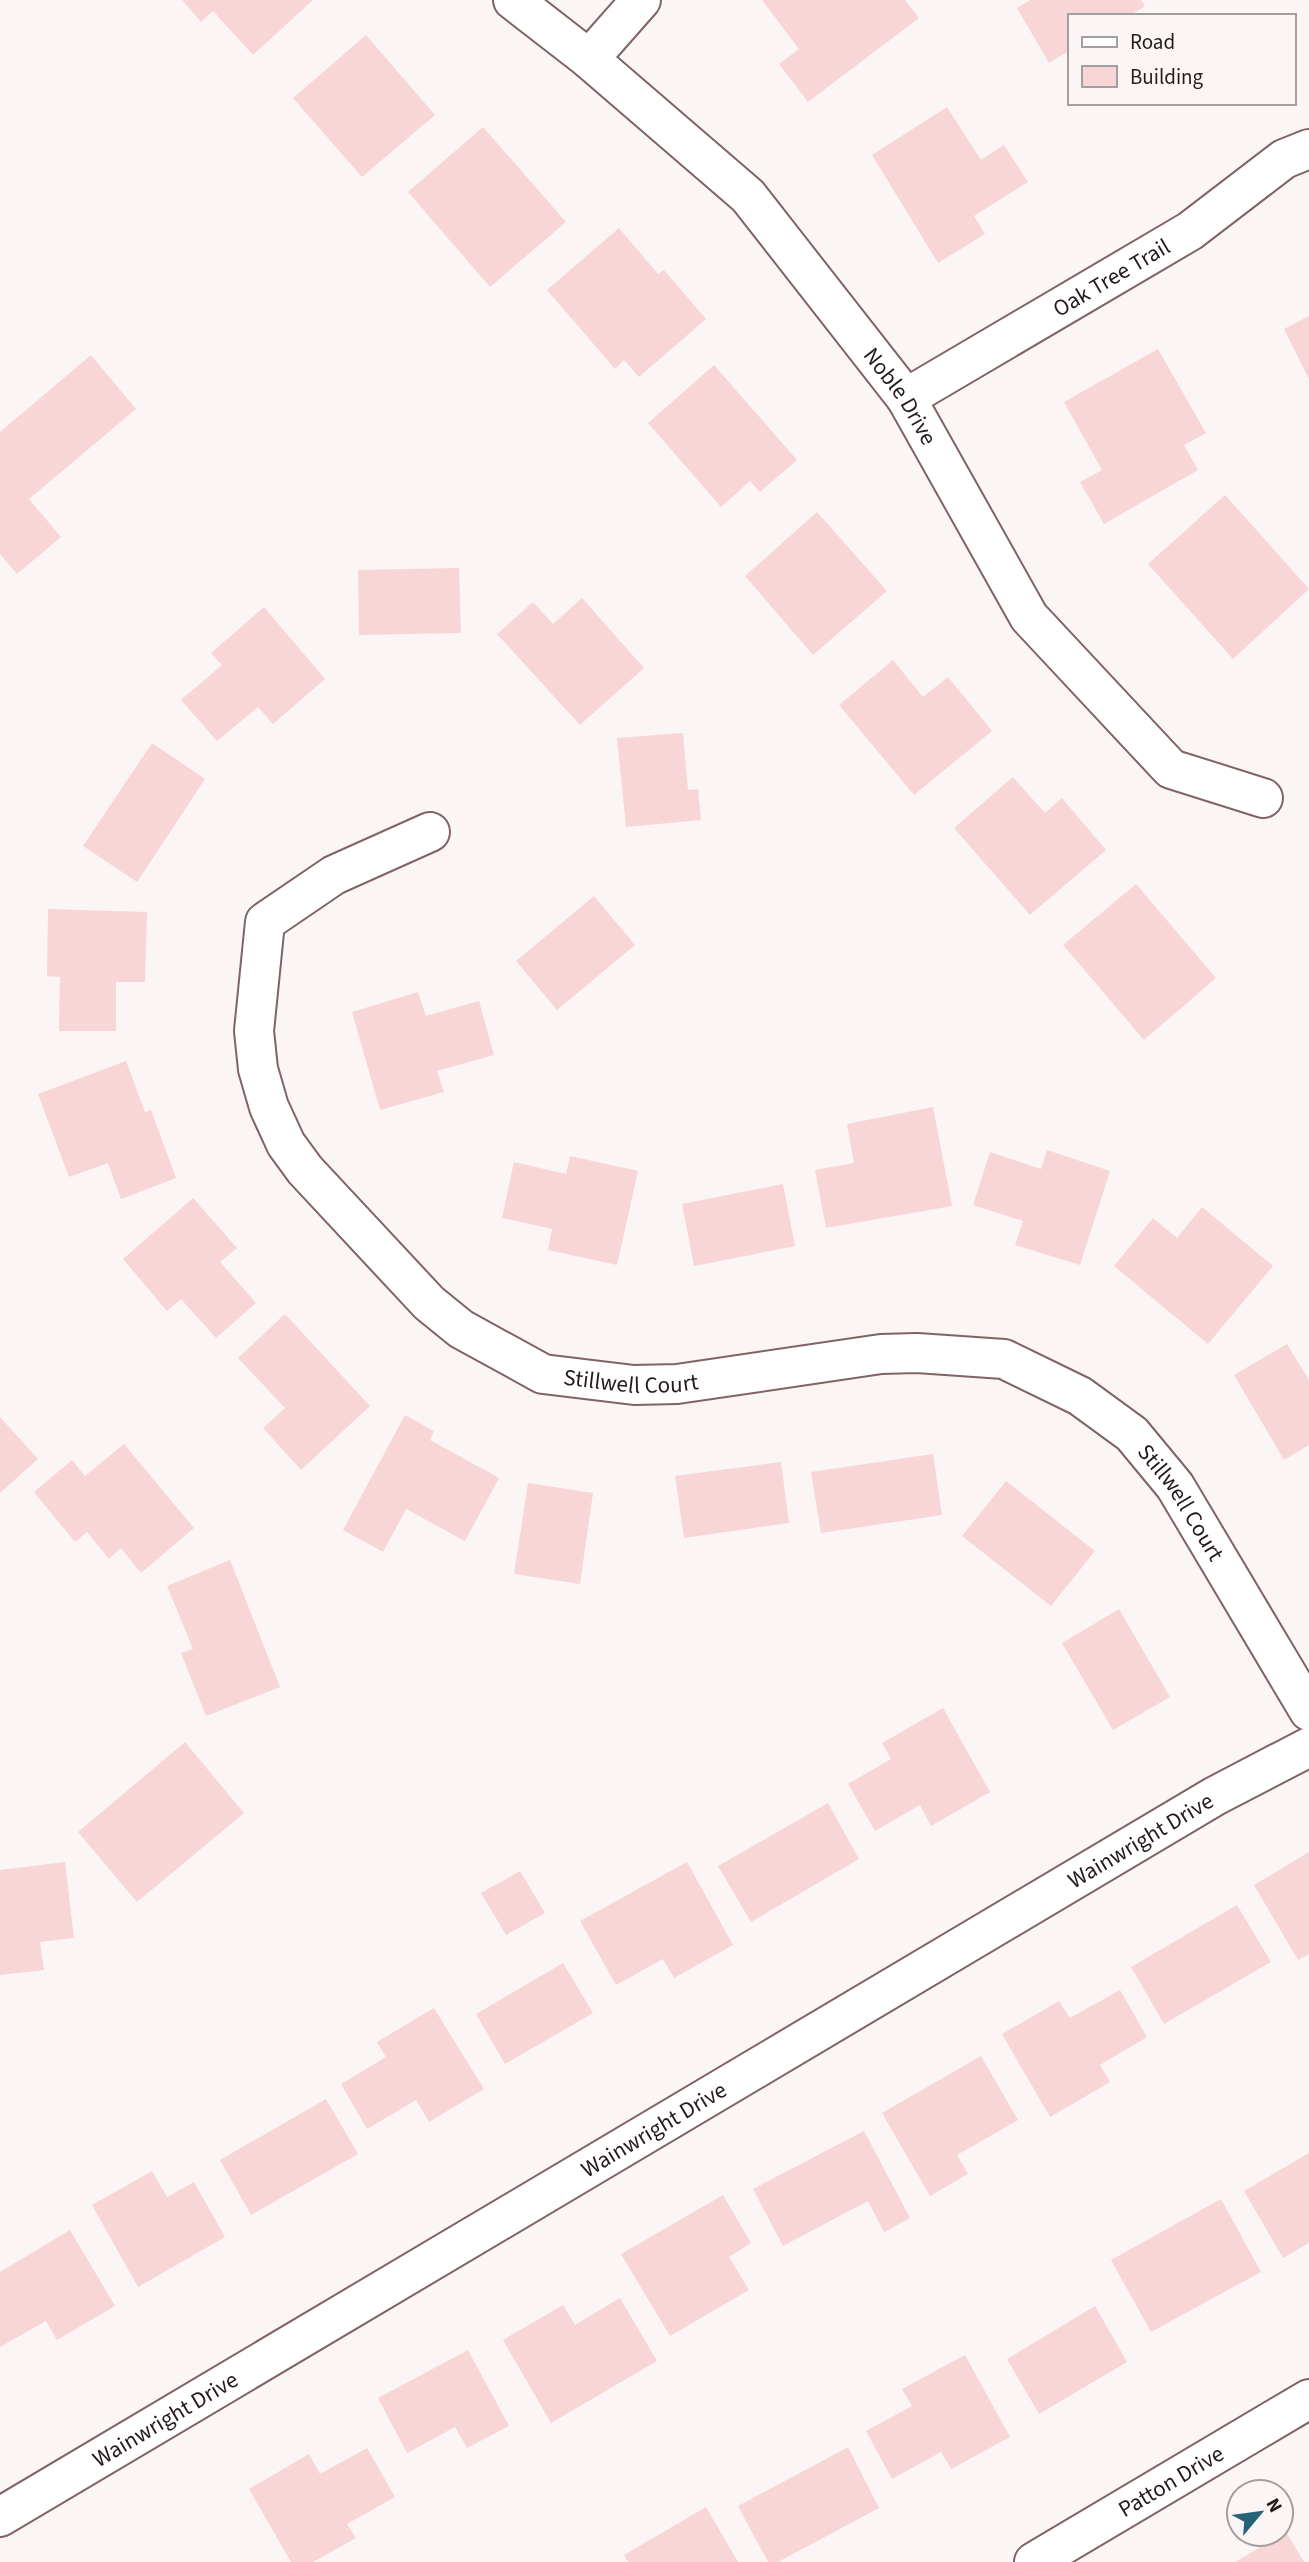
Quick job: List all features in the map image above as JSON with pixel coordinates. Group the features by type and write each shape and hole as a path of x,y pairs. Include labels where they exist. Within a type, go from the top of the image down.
{"street":[{"name":"Noble Drive","path":"513,0 589,59 748,197 906,398 1029,617 1171,769 1263,798"},
{"path":"589,59 641,0"},
{"name":"Oak Tree Trail","path":"906,398 1190,231 1284,159 1309,149"},
{"name":"Stillwell Court","path":"430,832 334,875 265,922 254,1031 258,1069 269,1107 286,1144 305,1170 429,1303 461,1329 543,1374 634,1385 677,1384 881,1354 917,1353 1004,1359 1080,1396 1132,1434 1157,1461 1175,1486 1309,1711"},
{"name":"Wainwright Drive","path":"0,2517 1215,1796 1309,1747"},
{"name":"Patton Drive","path":"1034,2562 1309,2399"}],"building":[{"path":"182,0 313,0 253,55 213,11 201,22"},
{"path":"762,0 905,0 919,18 808,102 779,64 799,49"},
{"path":"1030,0 1141,0 1145,6 1132,14 1068,14 1068,52 1049,63 1017,8"},
{"path":"366,35 435,115 362,177 293,98"},
{"path":"947,107 981,160 1004,145 1028,182 974,216 985,234 938,263 872,155"},
{"path":"483,127 566,222 490,287 408,192"},
{"path":"619,228 658,274 664,270 706,319 639,377 624,360 615,369 547,290"},
{"path":"1309,316 1309,379 1284,329"},
{"path":"1158,349 1206,433 1184,445 1198,470 1104,524 1080,482 1102,470 1064,402"},
{"path":"91,355 136,409 29,499 61,537 17,574 0,554 0,432"},
{"path":"714,365 797,460 760,492 750,481 721,507 648,423"},
{"path":"1225,495 1309,589 1233,659 1148,564"},
{"path":"817,512 887,591 813,655 745,576"},
{"path":"459,568 461,633 359,635 358,570"},
{"path":"582,598 644,668 580,725 497,634 533,602 553,624"},
{"path":"264,607 325,679 273,724 258,707 217,741 181,700 222,665 211,653"},
{"path":"893,660 923,697 948,677 992,731 914,795 839,705"},
{"path":"683,733 688,790 698,789 701,820 626,827 617,738"},
{"path":"152,743 205,779 137,882 83,846"},
{"path":"1013,777 1045,813 1062,798 1106,850 1030,915 954,828"},
{"path":"1136,884 1216,978 1144,1040 1063,945"},
{"path":"594,896 635,945 557,1010 516,961"},
{"path":"48,909 147,912 145,982 116,982 116,1031 59,1031 60,977 47,976"},
{"path":"418,992 426,1016 479,1001 494,1055 437,1071 444,1092 380,1110 352,1012"},
{"path":"126,1061 145,1112 151,1110 176,1178 121,1199 108,1163 69,1177 38,1094"},
{"path":"933,1107 952,1206 826,1228 815,1170 854,1163 847,1124"},
{"path":"1047,1150 1110,1171 1080,1265 1015,1245 1023,1221 973,1205 990,1152 1041,1169"},
{"path":"570,1156 638,1171 617,1265 548,1250 552,1229 502,1218 514,1162 566,1174"},
{"path":"783,1184 795,1246 694,1266 682,1204"},
{"path":"193,1198 237,1248 220,1262 256,1303 216,1338 181,1299 167,1311 123,1259"},
{"path":"1202,1207 1273,1266 1208,1344 1114,1266 1153,1218 1177,1238"},
{"path":"285,1314 370,1406 301,1470 263,1428 285,1408 238,1358"},
{"path":"1287,1344 1309,1380 1309,1445 1284,1460 1234,1375"},
{"path":"405,1415 434,1431 430,1440 499,1478 465,1541 406,1509 383,1552 343,1530"},
{"path":"0,1417 38,1459 0,1493"},
{"path":"124,1444 194,1528 141,1573 121,1548 109,1559 87,1532 75,1542 34,1492 72,1460 85,1476"},
{"path":"933,1454 942,1515 821,1533 811,1472"},
{"path":"781,1462 789,1523 684,1538 675,1476"},
{"path":"1006,1481 1095,1551 1051,1606 962,1536"},
{"path":"528,1483 593,1493 580,1584 514,1574"},
{"path":"230,1560 280,1687 206,1716 181,1653 193,1649 167,1586"},
{"path":"1119,1609 1170,1697 1113,1730 1062,1643"},
{"path":"943,1708 990,1792 931,1826 920,1805 875,1831 848,1784 891,1759 882,1743"},
{"path":"185,1742 244,1813 137,1902 78,1832"},
{"path":"828,1803 859,1859 751,1922 718,1866"},
{"path":"1309,1852 1309,1954 1298,1960 1254,1885"},
{"path":"65,1862 74,1938 40,1942 44,1970 0,1975 0,1870"},
{"path":"687,1862 733,1945 674,1978 663,1959 616,1985 580,1921"},
{"path":"520,1871 545,1913 506,1935 481,1893"},
{"path":"1237,1905 1271,1962 1164,2024 1131,1967"},
{"path":"563,1963 593,2013 505,2064 476,2014"},
{"path":"1120,1990 1147,2037 1100,2065 1110,2082 1050,2117 1002,2034 1059,2001 1070,2018"},
{"path":"434,2008 484,2089 429,2122 416,2100 367,2129 341,2084 386,2057 377,2042"},
{"path":"981,2056 1018,2120 957,2155 968,2174 930,2196 882,2113"},
{"path":"326,2099 358,2154 251,2215 220,2160"},
{"path":"864,2131 910,2218 884,2232 868,2201 783,2246 753,2189"},
{"path":"1309,2153 1309,2243 1283,2258 1244,2191"},
{"path":"152,2171 167,2197 194,2182 225,2237 138,2287 92,2205"},
{"path":"723,2195 751,2243 729,2257 749,2290 670,2336 621,2254"},
{"path":"1221,2199 1261,2272 1151,2332 1111,2260"},
{"path":"70,2230 115,2306 57,2340 46,2321 0,2347 0,2272"},
{"path":"620,2298 657,2361 551,2423 503,2340 563,2305 575,2325"},
{"path":"1095,2306 1127,2362 1039,2414 1007,2359"},
{"path":"468,2350 509,2426 467,2448 455,2427 407,2453 378,2398"},
{"path":"965,2355 1010,2437 951,2469 941,2452 892,2479 866,2431 912,2406 902,2389"},
{"path":"848,2447 879,2508 778,2562 768,2562 738,2506"},
{"path":"367,2448 395,2497 347,2524 356,2538 313,2562 291,2562 249,2489 309,2454 320,2474"},
{"path":"706,2507 738,2562 628,2562 624,2555"},
{"path":"1295,2547 1304,2562 1235,2562 1259,2548"}]}
